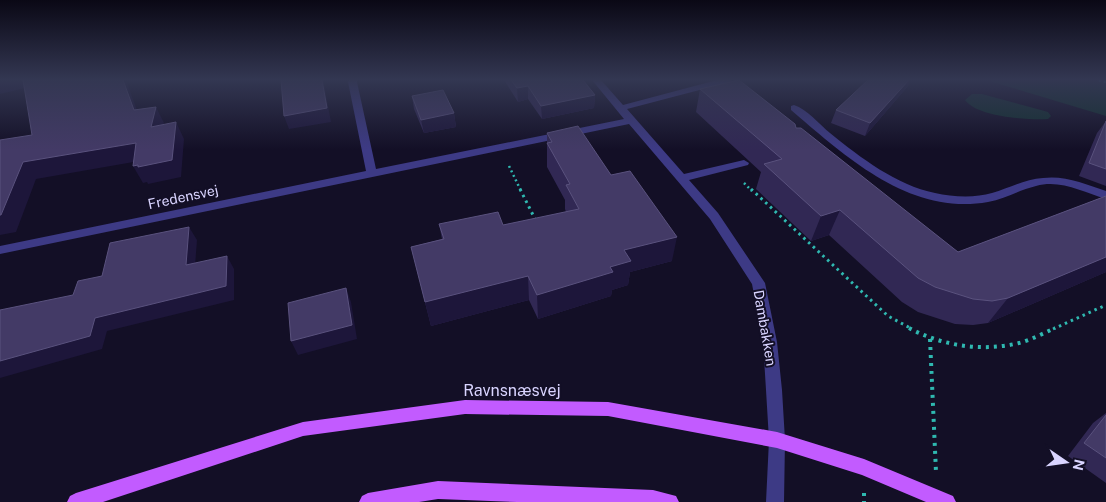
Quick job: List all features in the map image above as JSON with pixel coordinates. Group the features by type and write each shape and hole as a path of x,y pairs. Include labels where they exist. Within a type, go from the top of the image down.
{"main road":[{"name":"Ravnsnæsvej","path":"76,502 304,429 465,407 608,409 777,440 864,468 942,500"},
{"path":"368,502 438,490 653,499 670,502"}],"street":[{"path":"357,103 372,174"},
{"name":"Dambakken","path":"617,103 719,224 758,283 770,342 777,440 775,502"},
{"path":"621,108 638,103"},
{"path":"794,108 879,174 904,187 934,196 963,200 988,198 1038,182 1056,181 1081,186 1106,195"},
{"name":"Fredensvej","path":"0,250 632,120"},
{"path":"817,144 833,140"},
{"path":"682,178 744,163"}],"path":[{"path":"499,147 540,227"},
{"path":"728,167 888,316 930,339 983,349 1020,343 1106,305"},
{"path":"930,339 942,500"}],"green space":[{"path":"968,103 1017,103 1048,112 1051,116 1048,119 1028,119 1003,116 991,114"},
{"path":"1064,103 1106,103 1106,116"}],"building":[{"path":"27,103 132,103 134,110 156,107 151,127 176,122 172,160 138,167 138,165 133,166 136,143 23,162 0,215 0,140 32,135"},
{"path":"283,103 326,103 327,108 284,116"},
{"path":"415,103 449,103 454,113 421,120"},
{"path":"539,103 554,103 541,106"},
{"path":"717,103 769,103 795,124 796,128 801,128 958,252 1106,196 1106,257 1008,298 992,301 973,299 935,287 918,278 840,210 821,216 764,164 782,159"},
{"path":"843,103 888,103 870,123 836,110"},
{"path":"1106,121 1106,169 1089,163"},
{"path":"578,126 611,175 630,171 677,237 624,250 631,261 610,267 613,272 537,295 528,276 425,302 411,247 444,239 439,224 498,212 503,225 579,209 566,185 570,184 547,143 552,142 547,133"},
{"path":"189,227 186,265 227,256 226,286 95,318 90,336 0,361 0,310 73,295 78,281 102,276 110,243"},
{"path":"346,288 352,325 291,341 288,303"},
{"path":"1106,415 1106,458 1084,443"}]}
